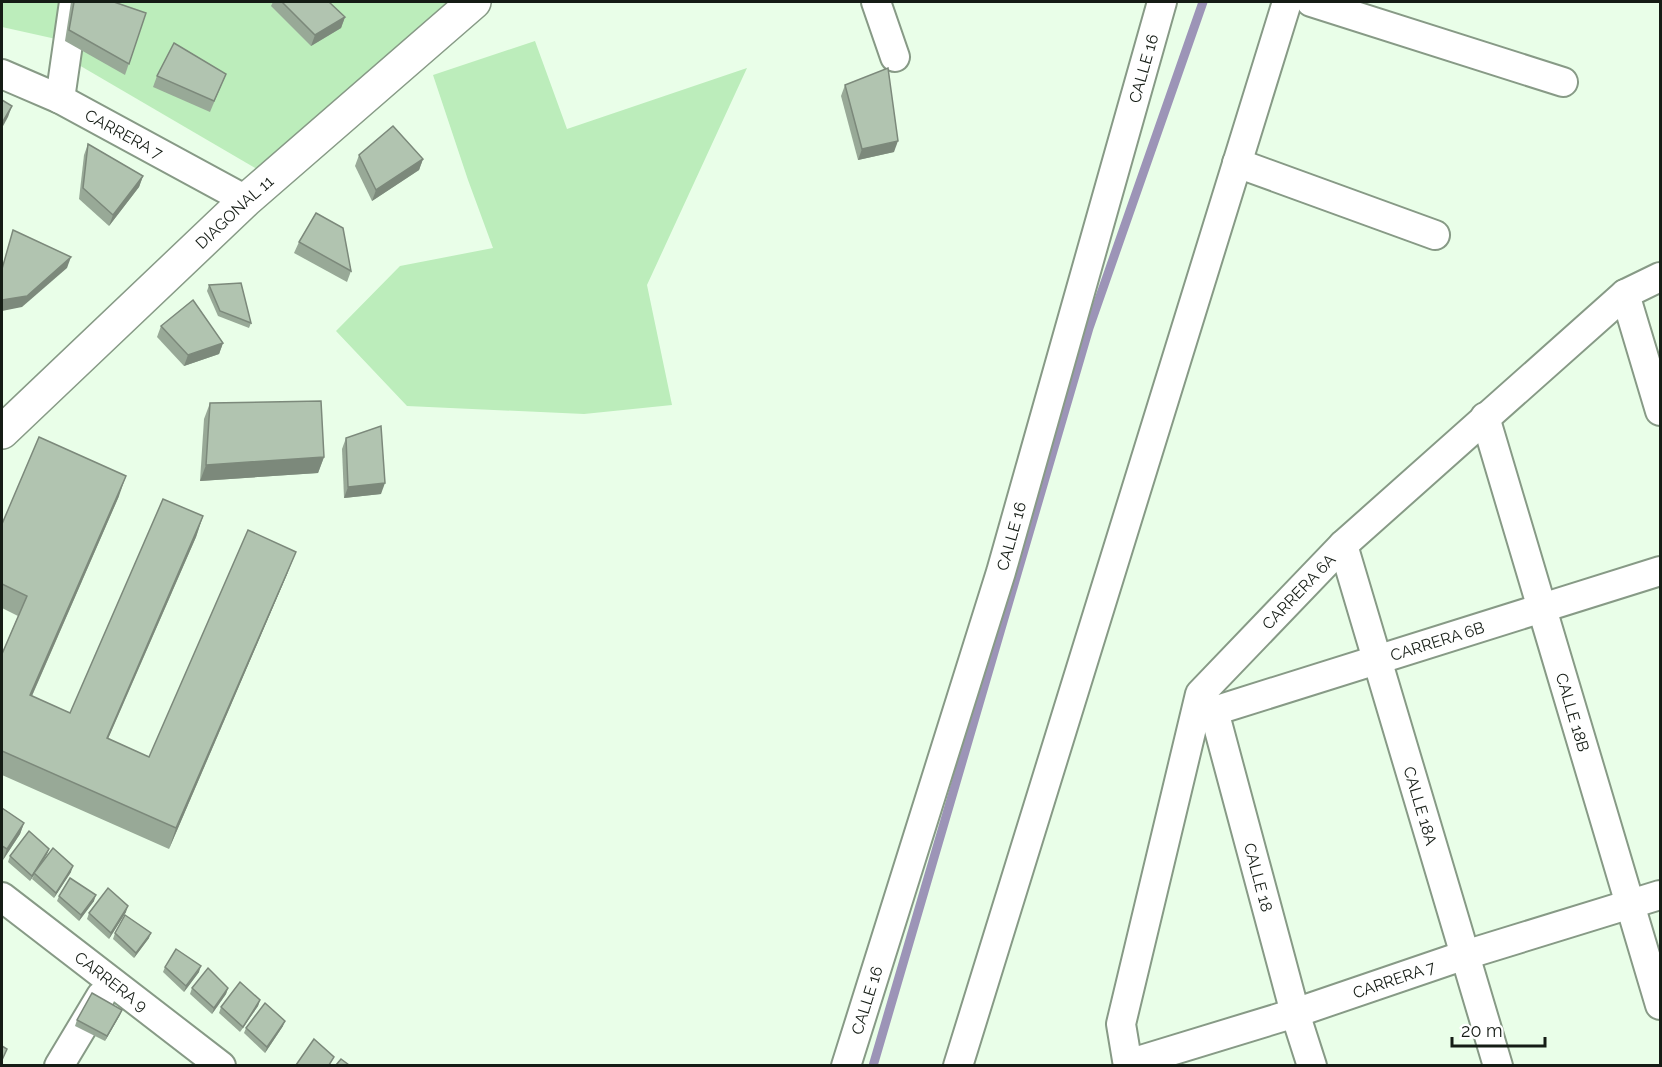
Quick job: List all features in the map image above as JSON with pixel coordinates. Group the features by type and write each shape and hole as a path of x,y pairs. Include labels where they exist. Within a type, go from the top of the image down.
{"street":[{"path":"60,99 74,2"},
{"name":"DIAGONAL 11","path":"2,432 246,200 474,2"},
{"path":"876,2 895,57"},
{"name":"CALLE 16","path":"846,1065 1000,572 1162,2"},
{"path":"958,1065 1287,2"},
{"path":"1311,2 1563,82"},
{"name":"CARRERA 7","path":"2,74 60,99 246,200"},
{"path":"1237,163 1435,235"},
{"name":"CARRERA 6A","path":"1207,702 1343,545 1625,294 1660,277"},
{"path":"1625,294 1660,411"},
{"name":"CALLE 18B","path":"1485,417 1660,1005"},
{"name":"CALLE 18A","path":"1343,545 1498,1065"},
{"name":"CARRERA 6B","path":"1207,702 1377,659 1660,571"},
{"path":"1128,1065 1121,1024 1207,702"},
{"name":"CALLE 18","path":"1207,702 1311,1065"},
{"name":"CARRERA 7","path":"1128,1065 1295,1013 1465,955 1660,895"},
{"name":"CARRERA 9","path":"2,897 110,982 190,1056 221,1065"},
{"path":"59,1065 110,982"}],"green space":[{"path":"2,2 73,2 65,41 2,27"},
{"path":"83,2 491,2 269,176 72,61"},
{"path":"535,41 567,129 747,68 647,285 672,405 584,414 407,406 336,331 400,266 493,248 433,75"}],"building":[{"path":"74,2 114,2 146,13 129,64 69,30"},
{"path":"282,2 329,2 345,17 315,35"},
{"path":"174,43 226,74 214,101 157,76"},
{"path":"888,68 898,141 862,149 845,85"},
{"path":"2,100 12,106 2,123"},
{"path":"393,126 423,159 376,190 359,155"},
{"path":"88,144 143,176 113,215 83,188"},
{"path":"316,213 343,228 351,271 299,242"},
{"path":"13,230 71,257 27,296 2,300 2,269"},
{"path":"241,283 251,323 220,311 209,285"},
{"path":"193,300 223,343 188,355 161,326"},
{"path":"321,401 324,457 206,465 210,403"},
{"path":"381,426 385,483 348,487 346,438"},
{"path":"39,437 126,476 30,695 70,713 163,499 203,516 107,738 149,757 248,530 296,552 176,828 2,751 2,654 27,596 2,584 2,524"},
{"path":"2,808 24,823 7,849 2,846"},
{"path":"29,831 49,849 32,876 10,856"},
{"path":"53,848 73,866 56,893 34,873"},
{"path":"70,878 96,895 81,915 59,896"},
{"path":"108,888 128,906 111,933 89,913"},
{"path":"125,915 151,933 136,953 115,933"},
{"path":"176,949 201,966 186,986 165,967"},
{"path":"208,968 228,988 214,1008 192,988"},
{"path":"240,982 260,1000 243,1027 221,1007"},
{"path":"92,993 122,1010 107,1036 77,1020"},
{"path":"265,1003 285,1021 267,1047 246,1028"},
{"path":"314,1039 334,1057 329,1065 296,1065"},
{"path":"2,1046 7,1049 2,1060"},
{"path":"341,1059 349,1065 336,1065"}],"waterway":[{"path":"873,1066 1089,328 1203,2"}]}
